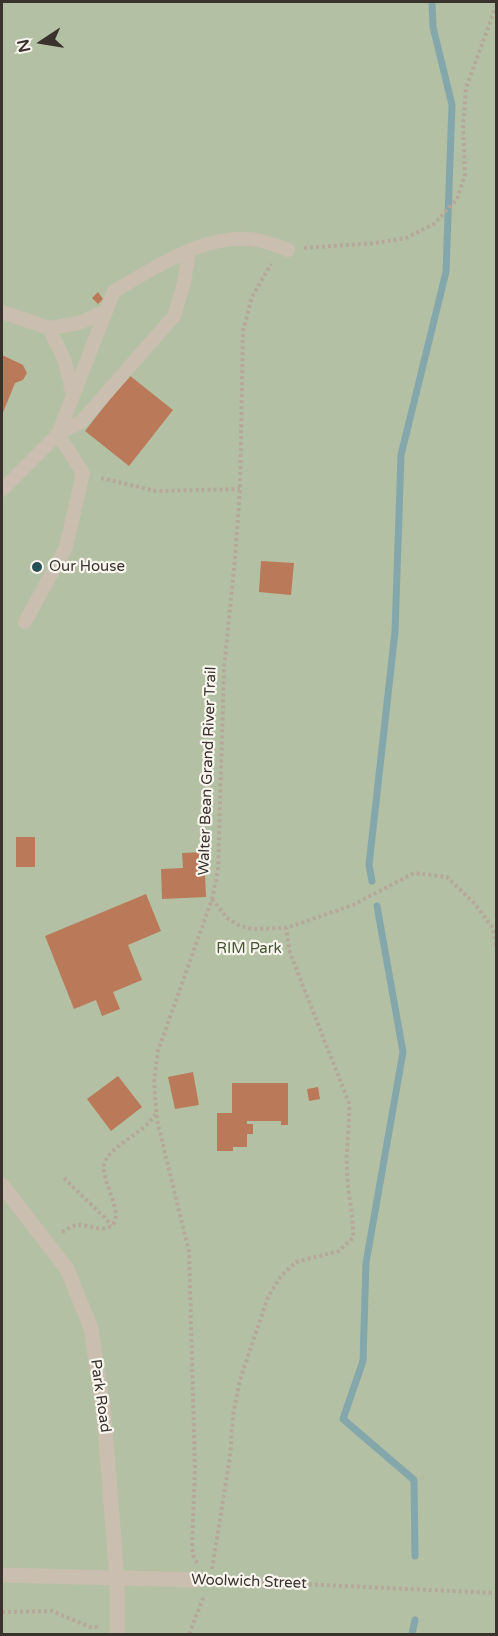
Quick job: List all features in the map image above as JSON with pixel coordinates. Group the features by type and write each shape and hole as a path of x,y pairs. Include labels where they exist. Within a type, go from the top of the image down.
{"street":[{"name":"Park Road","path":"2,1185 67,1269 91,1328 104,1415 117,1578 117,1631"},
{"name":"Woolwich Street","path":"2,1575 204,1580"}],"lane":[{"path":"58,434 114,291 180,254 224,239 257,240 288,250"},
{"path":"2,490 58,434 81,422 174,316 184,283 189,251"},
{"path":"2,312 49,328 79,323 106,311"},
{"path":"49,328 65,361 73,396"},
{"path":"25,622 66,547 83,473 58,434"}],"path":[{"path":"288,250 406,238 434,224 458,199 465,175 463,129 466,88 496,6"},
{"name":"Walter Bean Grand River Trail","path":"204,1580 193,1555 192,1546 195,1468 189,1252 157,1114 154,1082 158,1051 212,899 218,872 224,669 240,489 243,331 252,297 269,265 288,250"},
{"path":"83,473 156,490 240,489"},
{"path":"212,899 227,918 238,925 252,929 286,928 353,905 414,873 447,877 474,903 493,928 496,946"},
{"path":"189,1635 204,1580 230,1457 233,1416 240,1380 268,1297 281,1276 296,1262 339,1251 353,1238 347,1171 349,1103 290,953 286,928"},
{"path":"46,1243 70,1227 80,1225 105,1228 112,1225 116,1218 115,1206 103,1174 104,1162 111,1153 157,1114"},
{"path":"64,1178 112,1225"},
{"name":"Woolwich Street","path":"204,1580 496,1593"},
{"path":"2,1612 52,1611 90,1627 117,1631"}],"green space":[{"name":"RIM Park","path":"2,2 496,2 496,1634 2,1634"}],"building":[{"path":"98,292 103,299 98,304 92,298"},
{"path":"2,355 23,365 27,373 23,380 15,383 2,415"},
{"path":"129,375 173,410 129,466 85,431"},
{"path":"261,561 294,563 291,595 259,592"},
{"path":"16,837 35,837 35,867 16,867"},
{"path":"204,852 206,897 162,899 161,869 183,868 182,853"},
{"path":"146,894 161,931 128,945 142,980 113,992 120,1009 102,1016 96,1000 74,1009 45,936"},
{"path":"193,1072 199,1105 175,1109 168,1077"},
{"path":"118,1076 142,1107 111,1131 87,1099"},
{"path":"232,1083 288,1083 288,1125 281,1125 281,1121 247,1121 247,1124 253,1124 253,1134 247,1134 247,1147 233,1147 233,1151 217,1151 217,1113 232,1113"},
{"path":"318,1087 320,1099 309,1101 307,1089"}],"waterway":[{"path":"372,881 369,865 395,632 401,455 446,272 452,105 433,27 432,2"},
{"path":"377,906 403,1052 366,1263 363,1361 343,1419 414,1480 415,1556"},
{"path":"412,1634 415,1620"}],"place":[{"name":"Our House","path":"37,567"}]}
